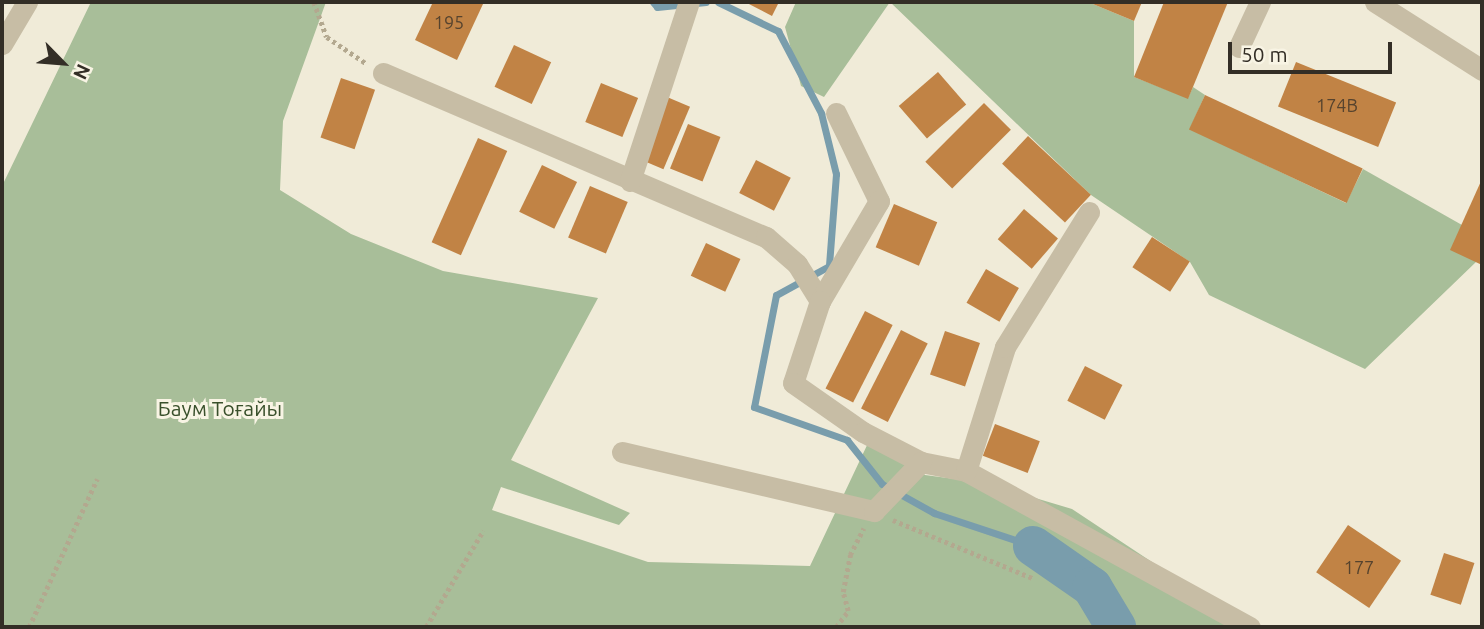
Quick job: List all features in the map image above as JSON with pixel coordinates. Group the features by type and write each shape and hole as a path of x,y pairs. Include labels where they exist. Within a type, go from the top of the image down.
{"street":[{"path":"2,44 27,2"},
{"path":"1239,47 1260,2"},
{"path":"1375,2 1482,70"},
{"path":"630,181 687,10"},
{"path":"383,73 766,237 799,266 820,301"},
{"path":"836,113 879,201 820,301 793,383 863,432 921,461 966,471 1250,627"},
{"path":"966,471 1005,347 1089,212"},
{"path":"622,452 874,511 921,461"}],"path":[{"path":"314,2 327,37 383,73"},
{"path":"29,627 97,479"},
{"path":"836,627 848,611 844,592 850,555 874,511 1032,578"},
{"path":"426,627 484,531"}],"green space":[{"name":"Баум Тоғайы","path":"91,2 326,2 283,121 280,190 351,234 443,271 598,298 511,460 630,513 619,525 501,487 492,510 648,562 810,566 869,441 925,475 985,483 1072,509 1250,627 2,627 2,186"},
{"path":"796,2 890,2 824,97 801,86 785,27"},
{"path":"890,2 1088,2 1134,21 1134,77 1188,98 1193,87 1205,95 1190,129 1346,203 1363,169 1462,225 1476,262 1365,369 1209,295 1190,262 1091,195"}],"building":[{"path":"433,2 483,4 457,60 415,40"},
{"path":"745,2 779,2 772,16"},
{"path":"1088,2 1142,2 1134,21"},
{"path":"1164,2 1228,2 1188,99 1134,77"},
{"path":"514,45 551,62 532,104 495,87"},
{"path":"1296,62 1396,102 1378,147 1278,107"},
{"path":"938,72 966,104 927,139 899,106"},
{"path":"341,78 375,90 355,149 320,138"},
{"path":"601,83 638,98 622,137 585,122"},
{"path":"1205,95 1363,169 1347,203 1189,129"},
{"path":"667,97 690,107 663,169 640,160"},
{"path":"984,103 1011,130 952,189 925,162"},
{"path":"688,124 720,137 702,182 670,169"},
{"path":"1028,136 1091,195 1065,222 1002,164"},
{"path":"478,138 507,151 461,255 432,242"},
{"path":"756,160 791,178 774,211 739,193"},
{"path":"542,165 577,182 554,229 519,212"},
{"path":"1482,179 1482,265 1450,250"},
{"path":"590,186 628,202 606,254 568,238"},
{"path":"894,204 937,222 919,266 876,247"},
{"path":"1024,209 1058,239 1032,269 998,239"},
{"path":"1152,237 1190,262 1170,292 1132,267"},
{"path":"706,243 740,259 725,292 691,276"},
{"path":"986,269 1019,288 999,322 966,303"},
{"path":"865,311 893,325 853,403 826,389"},
{"path":"901,330 928,344 888,422 861,408"},
{"path":"945,331 980,343 965,387 930,374"},
{"path":"1085,366 1122,385 1105,420 1067,401"},
{"path":"995,424 1040,441 1028,473 983,456"},
{"path":"1348,525 1401,561 1369,608 1316,572"},
{"path":"1444,553 1474,563 1461,605 1430,595"}],"waterway":[{"path":"653,2 657,7 706,2"},
{"path":"718,2 778,31 821,113 836,174 829,266 776,295 754,407 847,440 882,484 934,513 1033,546"},
{"path":"1033,546 1092,587 1116,627"}]}
